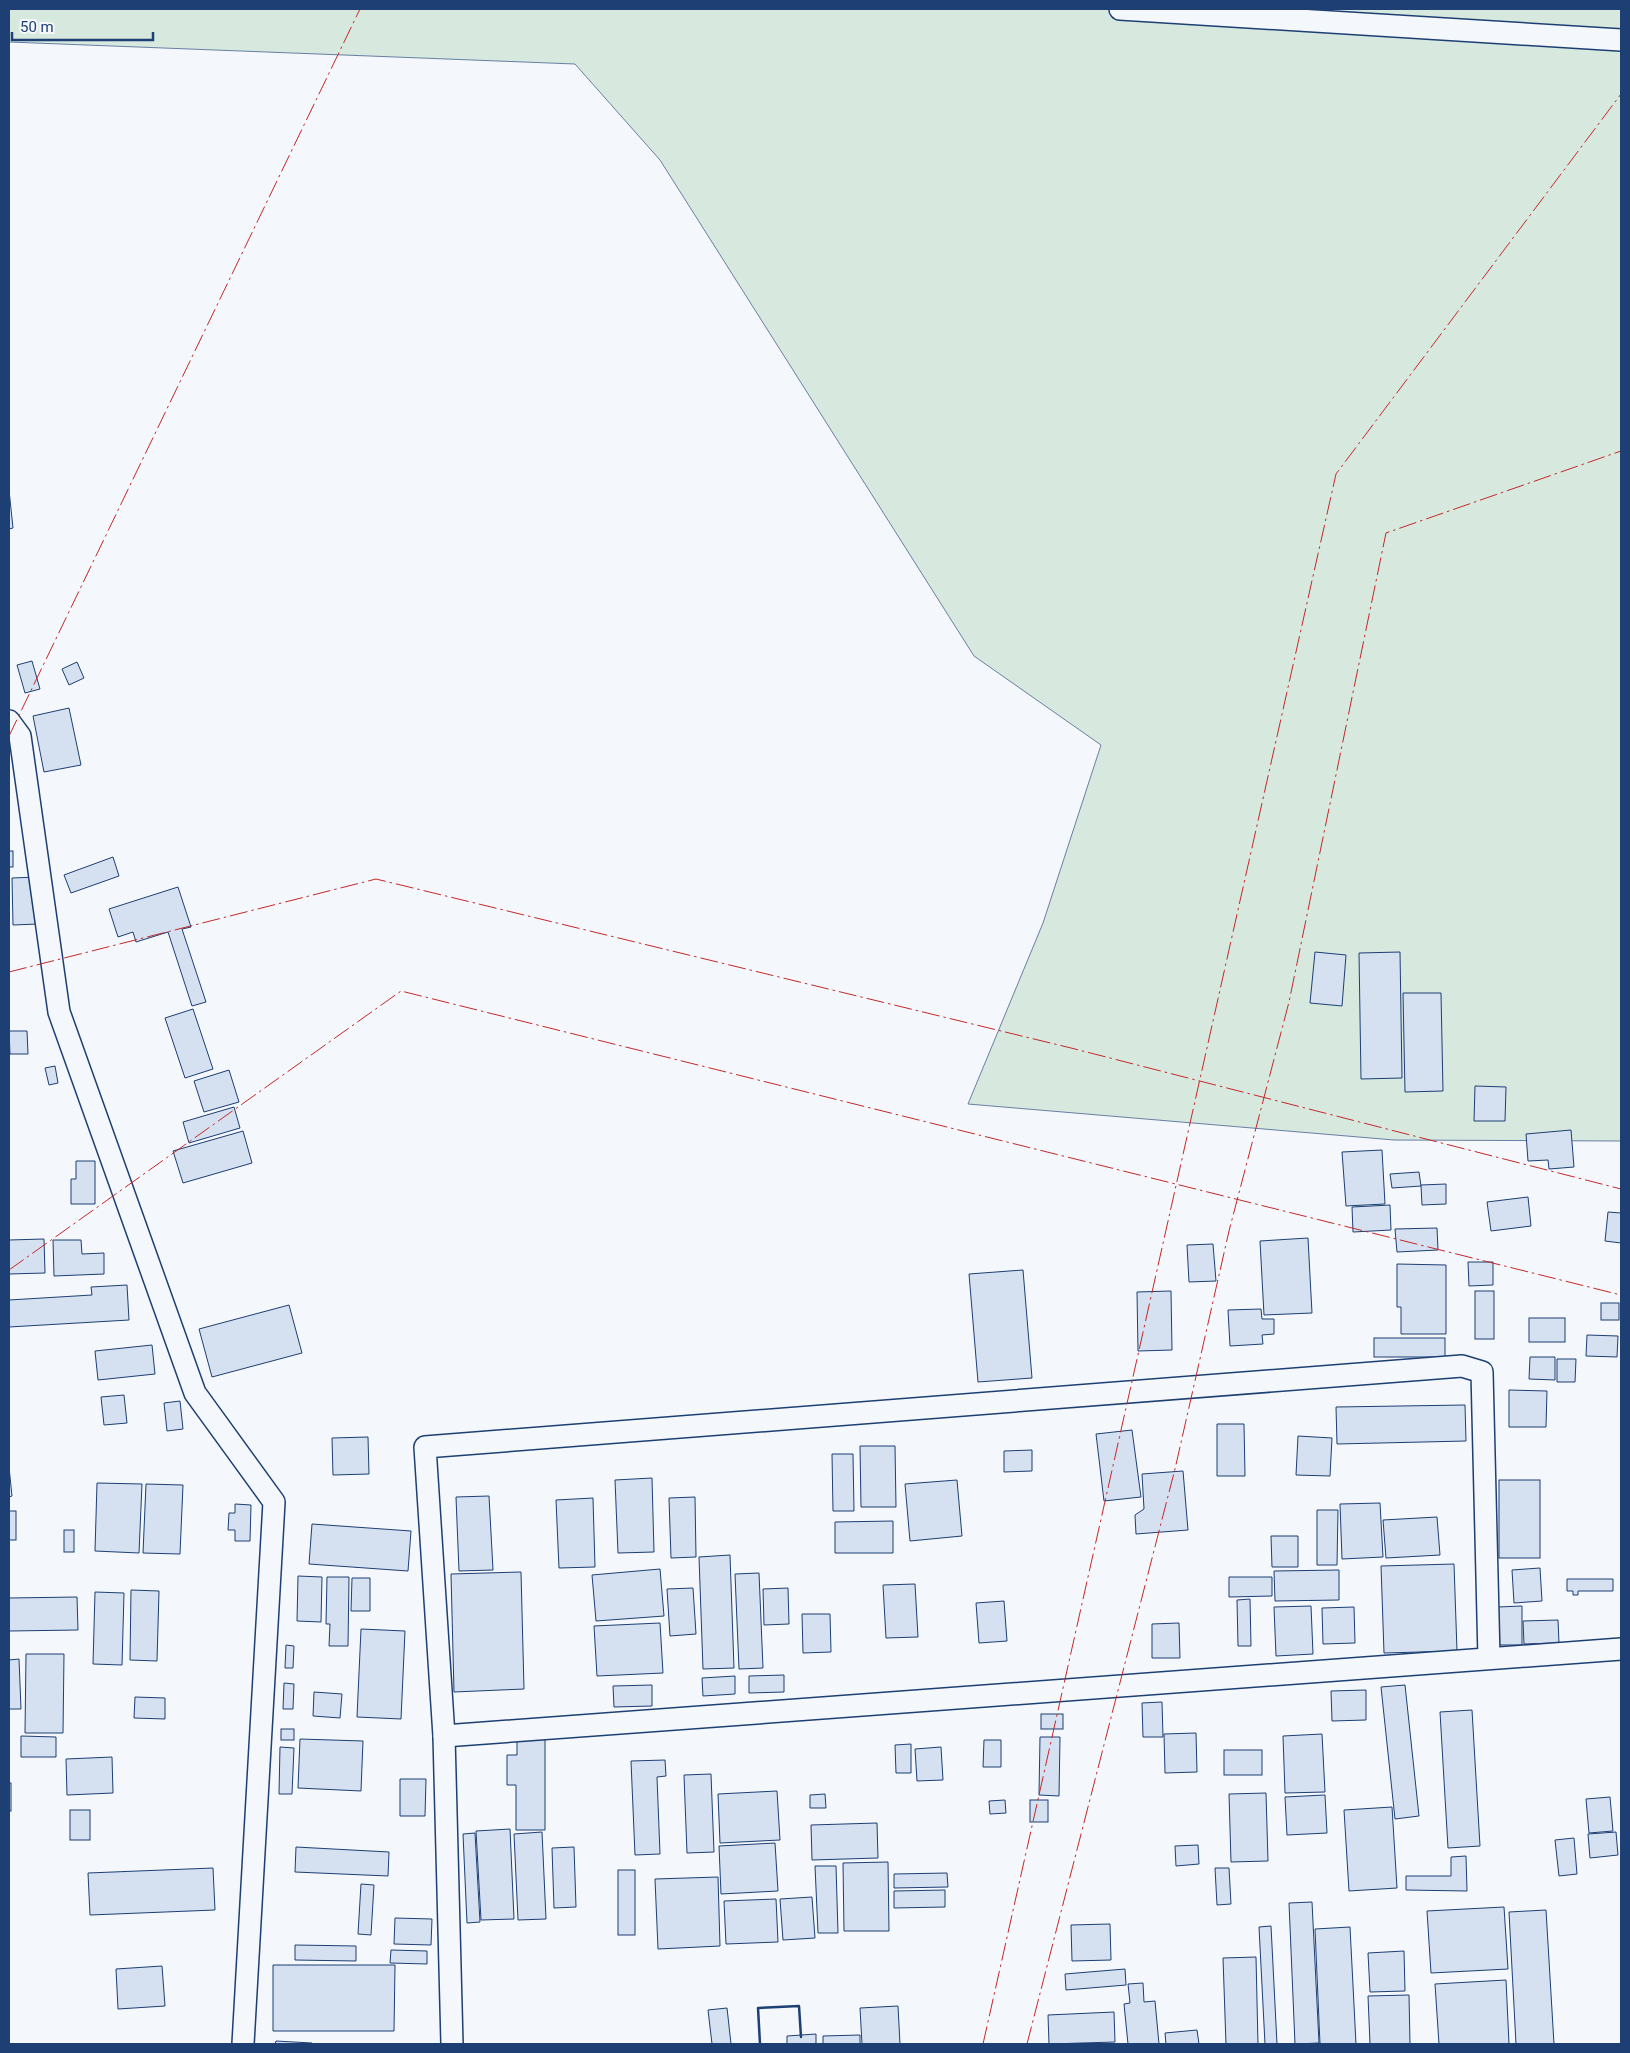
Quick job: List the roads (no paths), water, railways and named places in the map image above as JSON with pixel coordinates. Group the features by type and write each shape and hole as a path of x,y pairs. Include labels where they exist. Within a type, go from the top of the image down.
{"street":[{"path":"1120,9 1621,40"},
{"path":"9,721 20,736 59,1012 195,1393 274,1502 243,2044"},
{"path":"452,2044 444,1736 425,1447 1462,1366 1482,1372 1489,1658"},
{"path":"444,1736 1621,1649"}]}
